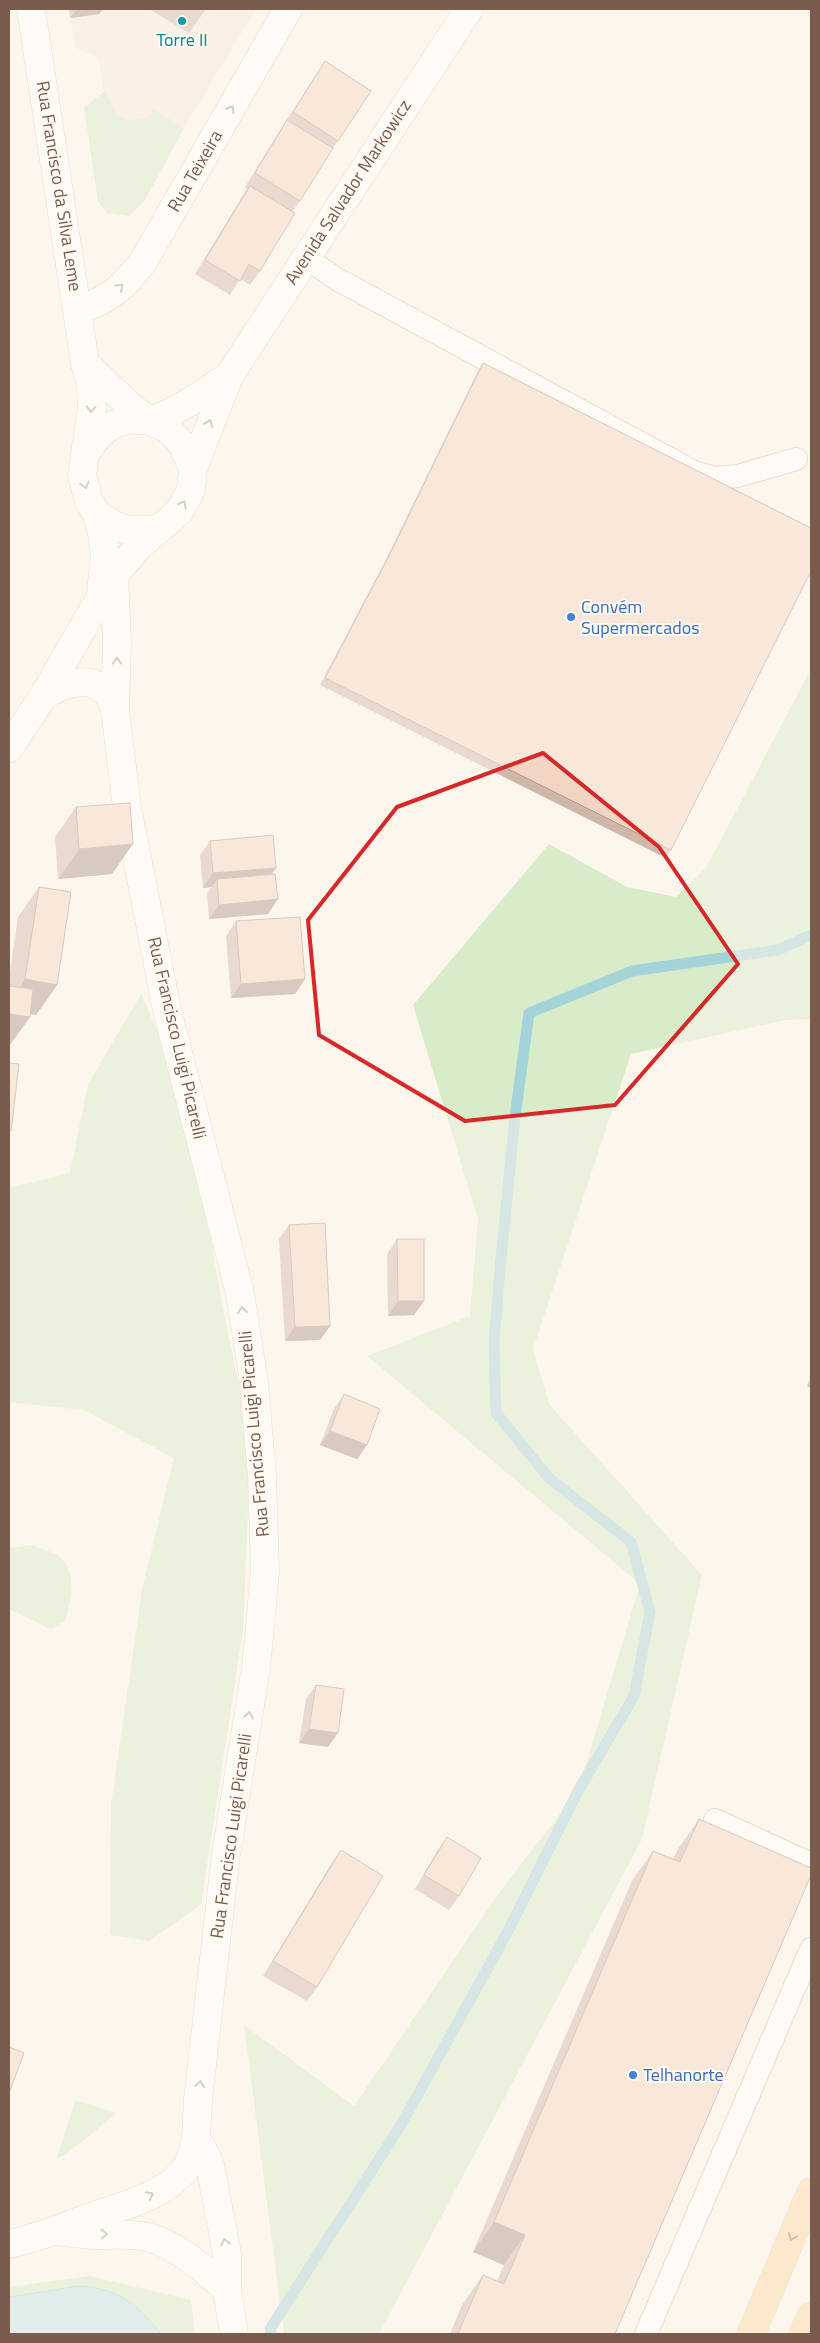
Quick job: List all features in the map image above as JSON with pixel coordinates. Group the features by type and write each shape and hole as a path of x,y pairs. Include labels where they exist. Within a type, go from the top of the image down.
{"main road":[{"path":"751,2334 811,2192"},
{"path":"803,2334 811,2316"}],"street":[{"name":"Rua Francisco da Silva Leme","path":"31,9 85,363 91,386 92,408 85,454"},
{"name":"Rua Teixeira","path":"78,309 94,305 106,299 128,280 144,260 288,9"},
{"name":"Avenida Salvador Markowicz","path":"228,376 469,9"},
{"path":"85,363 116,394 150,421 168,430 183,445 192,469"},
{"path":"157,528 132,532 108,522 97,514 89,502 82,475 85,454 97,436 112,425 130,420 150,421 190,401 228,376"},
{"path":"9,748 44,695 108,586 140,545 157,528 179,512 191,490 192,469 228,376"},
{"name":"Rua Francisco Luigi Picarelli","path":"9,2244 56,2232 96,2215 132,2204 174,2181 184,2172 192,2156 196,2138 198,2099 226,1854 256,1668 266,1571 262,1476 254,1382 240,1293 167,1010 127,807 115,710 117,649 105,554 97,514"},
{"path":"44,695 66,685 88,682 106,692 112,700 115,710"},
{"path":"196,2138 210,2165 227,2254 226,2290 234,2334"},
{"name":"Rua Francisco Luigi Picarelli","path":"56,2232 99,2235 125,2234 152,2238 172,2248 214,2277 226,2290"}],"lane":[{"path":"306,257 336,278 694,472 715,478 738,476 796,459"},
{"path":"715,1820 811,1864"},
{"path":"646,2334 811,1949"}],"highlighted area":[{"path":"543,753 659,847 738,964 615,1105 465,1121 319,1035 308,920 397,807"}],"shaded area":[{"path":"69,9 256,9 184,128 144,202 129,216 107,213 85,106 104,92 99,58 76,48"}],"green space":[{"path":"104,92 118,114 129,121 147,118 154,109 184,128 144,202 129,216 107,213 98,202 84,107"},
{"path":"811,669 811,1019 786,1020 631,1054 533,1349 549,1404 702,1575 642,1839 379,2334 284,2334 244,2025 354,2106 501,1890 578,1791 640,1584 367,1356 470,1316 478,1219 413,1005 549,844 627,887 676,897 707,866"},
{"path":"141,994 184,1092 224,1314 251,1441 243,1630 201,1905 149,1941 110,1935 111,1805 142,1589 174,1458 84,1410 9,1402 9,1188 70,1173 88,1084"},
{"path":"31,1545 50,1551 60,1557 66,1564 71,1579 71,1596 65,1621 50,1629 9,1609 9,1548"},
{"path":"75,2100 117,2113 65,2155 57,2158"},
{"path":"90,2276 191,2300 195,2334 9,2334 9,2287"}],"water":[{"path":"79,2286 106,2290 116,2294 135,2306 161,2334 9,2334 9,2297"}],"building":[{"path":"325,61 371,91 338,141 293,112"},
{"path":"287,120 333,148 300,201 255,173"},
{"path":"250,186 295,213 260,271 249,264 240,281 205,260"},
{"name":"Convém Supermercados","path":"483,363 811,528 811,571 671,850 325,678 389,556"},
{"path":"130,803 133,844 79,849 76,807"},
{"path":"273,835 276,868 213,873 210,841"},
{"path":"275,874 278,899 219,905 217,879"},
{"path":"39,887 71,892 57,985 25,979"},
{"path":"300,917 305,979 241,984 236,921"},
{"path":"9,986 33,989 30,1017 9,1014"},
{"path":"9,1063 19,1064 11,1131 9,1130"},
{"path":"325,1223 330,1326 295,1327 289,1225"},
{"path":"397,1239 424,1239 424,1301 398,1301"},
{"path":"344,1394 380,1409 367,1445 330,1431"},
{"path":"316,1685 344,1689 338,1733 309,1729"},
{"name":"Telhanorte","path":"699,1819 811,1868 811,1875 615,2334 458,2334 483,2275 504,2284 525,2235 494,2222 653,1851 680,1862"},
{"path":"447,1837 481,1858 459,1896 424,1875"},
{"path":"341,1850 383,1876 317,1987 273,1961"},
{"path":"9,2047 24,2053 9,2093"}],"waterway":[{"path":"271,2334 270,2329 401,2125 507,1933 578,1791 634,1696 650,1612 631,1542 550,1479 496,1413 494,1343 500,1269 515,1117 529,1013 632,971 778,950 811,935"}],"place":[{"name":"Torre II","path":"182,21"},
{"name":"Convém Supermercados","path":"571,617"},
{"name":"Telhanorte","path":"633,2075"}]}
